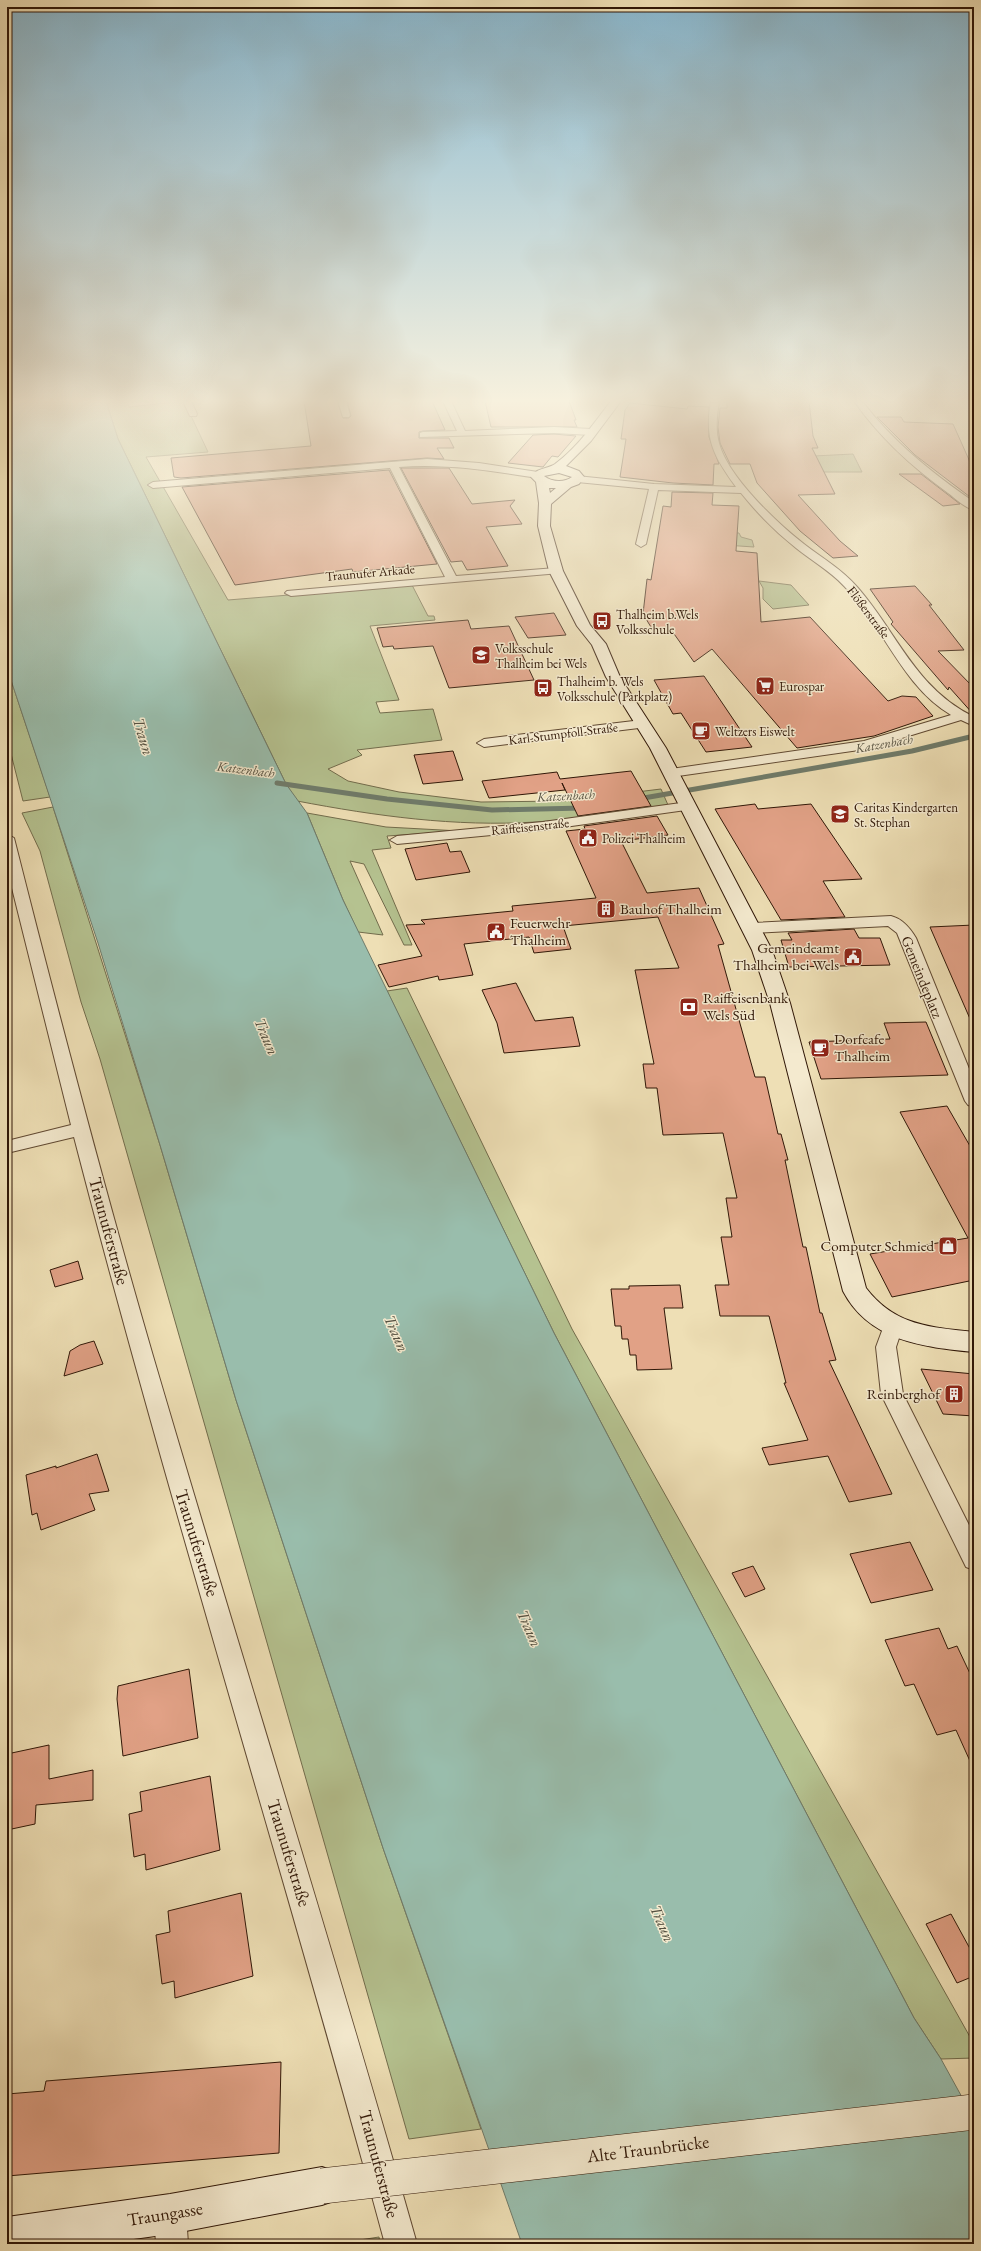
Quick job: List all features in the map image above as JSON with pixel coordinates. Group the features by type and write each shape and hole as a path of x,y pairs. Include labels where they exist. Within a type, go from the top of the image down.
{"main road":[{"path":"545,506 544,526 546,542 556,571 584,626 586,646 613,677 642,724 688,806 762,950 780,1003 854,1291 874,1314 893,1326 918,1336 974,1342"},
{"name":"Alte Traunbrücke","path":"322,2186 974,2112"},
{"name":"Traungasse","path":"7,2237 171,2229 322,2186"}],"street":[{"path":"414,506 452,579"},
{"path":"641,544 650,506"},
{"name":"Flößerstraße","path":"757,506 783,533 854,589 922,685 932,695 962,716 974,722"},
{"name":"Traunufer Arkade","path":"291,593 556,571"},
{"path":"674,780 777,759 866,744 962,716"},
{"name":"Karl-Stumpfoll-Straße","path":"484,743 642,724"},
{"name":"Raiffeisenstraße","path":"397,840 543,826 688,806"},
{"name":"Traunuferstraße","path":"7,838 49,1011 162,1426 356,2077 401,2244"},
{"name":"Gemeindeplatz","path":"752,928 891,921 903,930 908,938 943,1029 974,1100"},
{"path":"7,1147 81,1129"},
{"path":"893,1326 886,1347 892,1394 974,1559"}],"green space":[{"path":"151,506 174,506 228,600 412,585 428,616 434,616 435,620 370,626 399,700 376,702 380,713 433,709 442,740 357,750 362,755 328,769 348,781 399,792 481,802 563,801 661,789 668,805 552,821 506,823 446,822 386,816 297,801 286,784"},
{"path":"707,531 739,533 741,537 752,540 754,547 710,544"},
{"path":"759,581 791,585 809,605 773,609 763,599 763,588"},
{"path":"7,668 50,797 23,801 7,738"},
{"path":"53,807 160,1145 236,1400 383,1848 481,2129 409,2139 100,1059 81,1002 40,851 22,813"},
{"path":"307,813 386,827 460,831 387,836 391,848 372,850 412,945 404,945 364,864 350,861 383,935 358,932"},
{"path":"407,988 572,1329 974,2044 974,2058 941,2059 914,2018 554,1333 387,991"},
{"path":"379,2237 380,2244 334,2244"}],"water":[{"name":"Traun","path":"7,506 151,506 286,784 307,813 343,900 554,1333 914,2018 941,2059 974,2119 974,2244 522,2244 383,1848 236,1400 98,943 7,668"}],"building":[{"path":"192,506 407,506 437,564 353,572 352,569 235,585"},
{"path":"421,506 510,506 522,524 486,527 508,566 467,570 462,561 451,562"},
{"path":"663,506 739,506 736,551 757,553 761,622 810,617 888,701 902,696 916,697 933,716 874,736 797,748 712,649 694,662 672,631 654,632 643,614 647,579 651,580"},
{"path":"778,506 808,506 840,541 858,556 833,558 800,531"},
{"path":"915,586 932,605 929,605 964,650 938,651 974,688 974,715 949,687 948,690 891,624 893,622 870,589"},
{"path":"554,613 566,635 528,638 515,617"},
{"path":"468,620 471,629 509,626 534,680 449,688 433,646 394,649 393,646 383,647 377,628"},
{"path":"704,676 752,747 706,752 681,713 673,714 654,680"},
{"path":"453,751 463,780 423,784 414,755"},
{"path":"631,771 651,806 578,816 562,783 565,790 489,798 482,781 557,772 560,779"},
{"path":"755,804 758,809 811,804 862,879 823,881 845,917 781,920 715,809"},
{"path":"657,816 668,835 621,841 647,893 699,888 724,944 718,945 755,1077 765,1077 778,1134 781,1134 788,1160 785,1160 803,1247 806,1247 820,1313 822,1313 836,1360 829,1361 892,1494 849,1502 828,1456 769,1465 762,1448 808,1440 784,1383 786,1383 769,1316 720,1316 715,1285 729,1285 721,1237 732,1237 726,1198 737,1198 723,1133 663,1135 657,1088 646,1088 643,1064 654,1064 635,970 679,968 658,917 563,926 571,949 534,953 529,937 464,944 473,975 439,980 438,976 389,987 378,965 422,956 406,925 425,924 421,920 513,911 512,906 596,898 566,831 585,829 584,826"},
{"path":"447,843 450,852 461,851 470,872 416,880 405,849"},
{"path":"974,925 974,1028 930,927"},
{"path":"854,929 859,938 880,938 890,965 789,967 781,940 792,940 788,933"},
{"path":"516,983 535,1021 573,1017 580,1046 504,1053 497,1023 482,990"},
{"path":"926,1022 948,1075 821,1079 809,1042 890,1039 884,1023"},
{"path":"947,1106 974,1153 974,1280 892,1297 870,1254 968,1238 900,1112"},
{"path":"78,1261 83,1279 55,1287 50,1270"},
{"path":"680,1285 683,1308 664,1308 672,1369 637,1370 636,1355 630,1355 628,1339 622,1339 621,1326 615,1326 611,1289 629,1289 629,1286"},
{"path":"94,1341 103,1364 64,1376 70,1351 80,1345"},
{"name":"Reinberghof","path":"921,1369 974,1374 974,1416 943,1414"},
{"path":"97,1454 109,1491 89,1494 95,1510 41,1530 37,1513 32,1515 26,1475 56,1466 56,1468"},
{"path":"910,1542 933,1590 871,1603 850,1554"},
{"path":"753,1566 765,1589 745,1597 732,1573"},
{"path":"939,1628 948,1649 957,1646 974,1682 974,1770 956,1730 937,1735 914,1684 905,1686 885,1640"},
{"path":"189,1669 198,1738 123,1756 117,1699 118,1686"},
{"path":"49,1745 49,1779 93,1770 93,1800 36,1805 35,1824 7,1830 7,1754"},
{"path":"210,1776 220,1850 146,1870 145,1854 134,1857 129,1814 142,1811 140,1792"},
{"path":"241,1893 253,1976 175,1998 174,1981 162,1984 156,1935 170,1932 168,1911"},
{"path":"951,1914 974,1956 974,1976 957,1983 926,1924"},
{"path":"281,2062 279,2153 7,2176 7,2094 44,2091 46,2081"}],"waterway":[{"name":"Katzenbach","path":"638,799 912,751 974,736"},
{"name":"Katzenbach","path":"277,783 387,799 492,810 583,808"}],"place":[{"name":"Thalheim b.Wels Volksschule","path":"602,621"},
{"name":"Volksschule Thalheim bei Wels","path":"481,655"},
{"name":"Eurospar","path":"765,686"},
{"name":"Thalheim b. Wels Volksschule (Parkplatz)","path":"543,688"},
{"name":"Weltzers Eiswelt","path":"701,731"},
{"name":"Caritas Kindergarten St. Stephan","path":"840,814"},
{"name":"Polizei Thalheim","path":"588,838"},
{"name":"Bauhof Thalheim","path":"606,909"},
{"name":"Feuerwehr Thalheim","path":"496,932"},
{"name":"Gemeindeamt Thalheim bei Wels","path":"853,957"},
{"name":"Raiffeisenbank Wels Süd","path":"689,1007"},
{"name":"Dorfcafe Thalheim","path":"820,1048"},
{"name":"Computer Schmied","path":"948,1246"},
{"name":"Reinberghof","path":"954,1394"}]}
